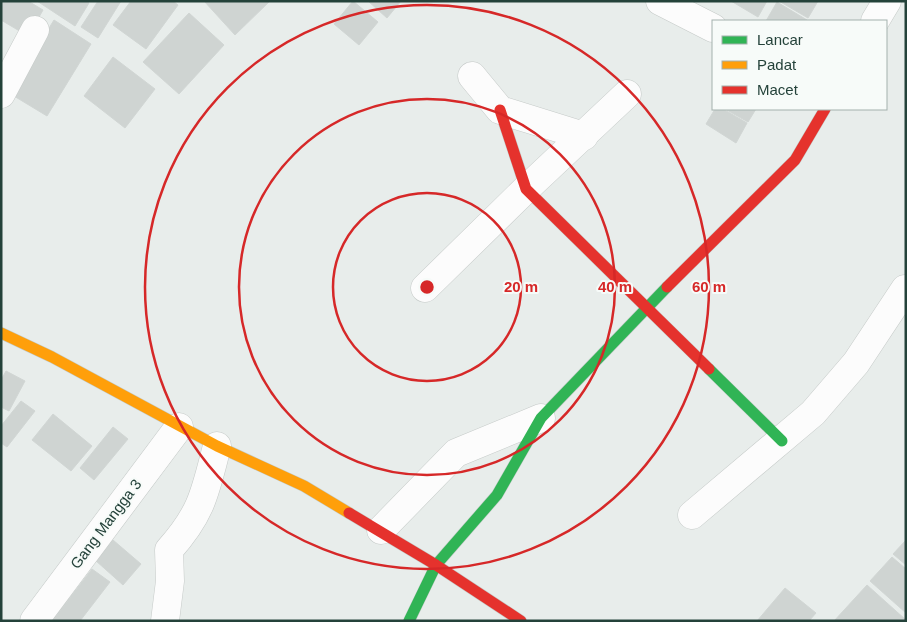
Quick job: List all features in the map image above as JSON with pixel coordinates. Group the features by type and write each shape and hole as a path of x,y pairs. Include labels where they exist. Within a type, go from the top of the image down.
{"street":[{"path":"660,1 690,8 712,27"},
{"path":"876,20 887,1"},
{"path":"1,94 35,30"},
{"path":"472,76 500,110 526,189 782,441"},
{"path":"425,288 526,189 628,94"},
{"path":"500,110 584,136"},
{"path":"409,621 436,564 497,495 541,418 646,307 795,160 824,110"},
{"path":"692,515 813,413 856,364 905,289"},
{"path":"1,333 52,357 179,427 304,486 436,564 521,621"},
{"path":"381,530 456,453 541,418"},
{"name":"Gang Mangga 3","path":"34,621 179,427"},
{"path":"165,621 170,581 169,550 197,514 206,490 217,446"}],"building":[{"path":"1,1 28,1 43,10 28,36 1,20"},
{"path":"37,1 86,1 89,3 75,26"},
{"path":"98,1 121,1 98,38 81,27"},
{"path":"131,1 173,1 178,5 146,49 113,25"},
{"path":"204,1 270,1 235,35"},
{"path":"353,1 378,22 359,45 334,24"},
{"path":"368,1 401,1 387,18"},
{"path":"731,1 767,1 758,17"},
{"path":"779,1 818,1 808,18"},
{"path":"777,2 807,20 767,20"},
{"path":"189,13 224,45 179,94 143,62"},
{"path":"54,20 91,44 47,116 9,93"},
{"path":"113,57 155,89 125,128 84,96"},
{"path":"714,110 725,110 747,123 736,143 706,124"},
{"path":"727,110 755,110 748,122"},
{"path":"6,371 25,381 9,411 1,407 1,380"},
{"path":"21,401 35,411 7,447 1,443 1,426"},
{"path":"53,414 92,446 71,471 32,440"},
{"path":"113,427 128,439 94,480 80,468"},
{"path":"113,540 141,564 123,585 95,560"},
{"path":"906,540 906,565 893,554"},
{"path":"892,557 906,569 906,613 870,581"},
{"path":"92,569 110,582 80,621 52,621"},
{"path":"867,585 906,620 906,621 834,621"},
{"path":"785,588 816,613 809,621 757,621"}],"traffic: fast":[{"path":"409,621 436,565 497,495 541,418 667,287"},
{"path":"709,369 782,441"}],"traffic: slow":[{"path":"1,333 52,357 217,446 304,486 349,513"}],"traffic: jam":[{"path":"500,110 526,189 709,369"},
{"path":"667,287 795,160 824,110"},
{"path":"349,513 436,565 521,621"}]}
